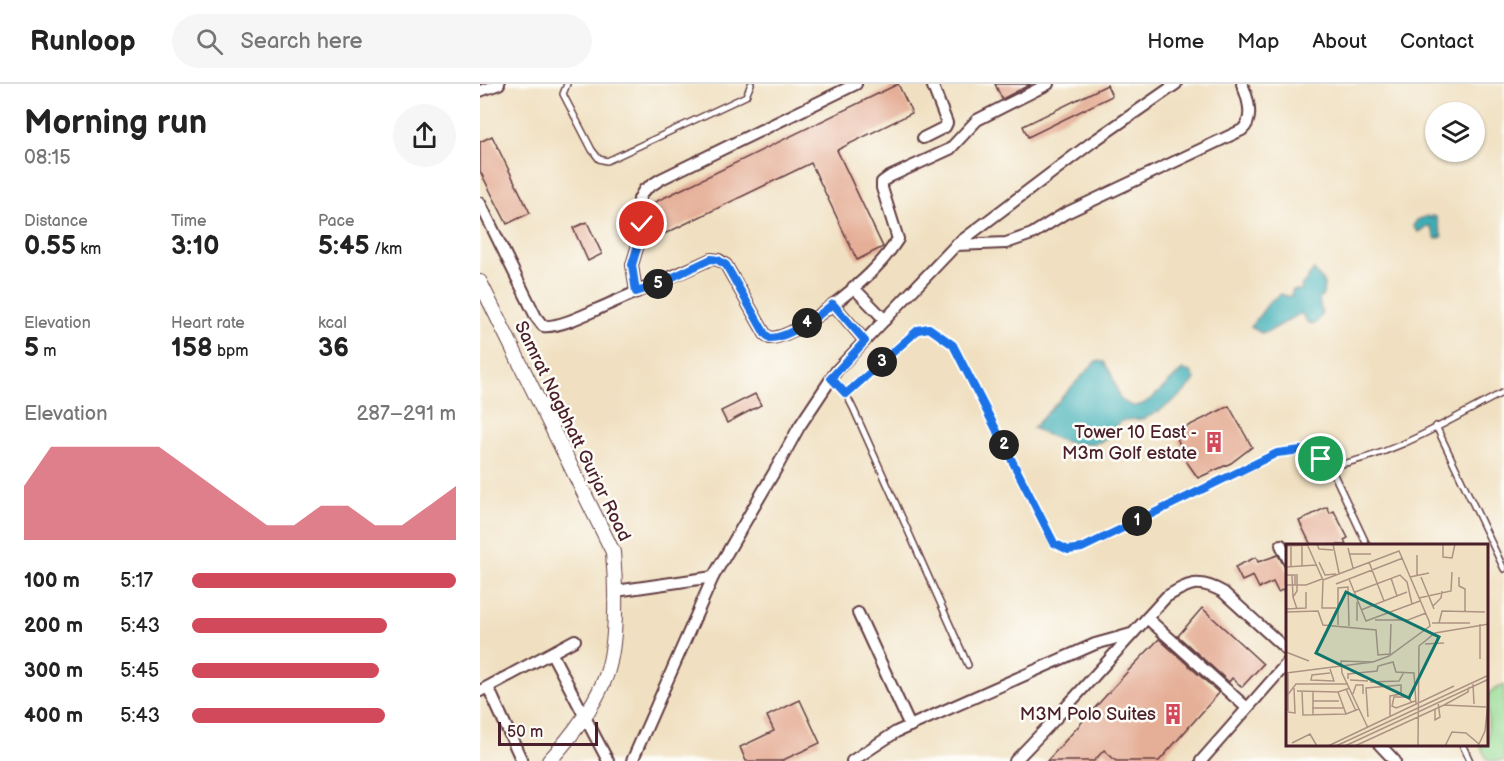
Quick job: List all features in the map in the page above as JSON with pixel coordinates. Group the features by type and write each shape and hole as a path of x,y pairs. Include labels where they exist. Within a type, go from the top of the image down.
{"street":[{"path":"480,91 499,84"},
{"path":"636,292 632,265 640,238 642,224 639,199 644,190 661,179 856,84"},
{"path":"923,138 945,127 947,123 932,84"},
{"path":"480,203 536,317 543,326 548,327 566,322 652,287 711,259 726,265 765,334 770,338 776,338 806,323 833,304 877,267 898,239 882,182 950,149 977,120 1048,84"},
{"path":"632,761 713,577 799,426 831,378 956,245 1091,143 1176,84"},
{"path":"956,245 1006,243 1032,234 1064,214 1242,130 1248,125 1250,119 1242,84"},
{"name":"Samrat Nagbhatt Gurjar Road","path":"480,282 613,552 616,591 610,657 605,679 584,717 549,761"},
{"path":"853,287 885,320"},
{"path":"833,304 865,341"},
{"path":"1281,545 1286,555"},
{"path":"616,591 713,577"},
{"path":"1015,761 1166,597 1183,587 1196,582 1212,585 1223,592 1286,649"},
{"path":"858,613 910,726"},
{"path":"1148,618 1247,708"},
{"path":"852,761 896,732 1095,644 1131,634"},
{"path":"522,761 484,689 575,640"},
{"path":"552,654 608,761"},
{"path":"1201,761 1286,664"},
{"path":"1381,746 1395,761"}],"lane":[{"path":"567,84 563,94 592,150 599,159 607,161 746,96 751,84"},
{"path":"846,394 918,330 929,328 942,335 953,345 1054,543 1068,550 1082,548 1277,453 1301,450 1330,466 1367,544"},
{"path":"831,378 846,394 968,664"},
{"path":"1330,466 1379,455 1504,392"},
{"path":"1436,426 1504,569"},
{"path":"1463,746 1470,761"}],"green space":[{"path":"1504,685 1504,761 1488,761 1480,746 1489,746 1489,692"}],"water":[{"path":"1427,216 1431,219 1431,216 1436,217 1442,237 1436,239 1430,225 1418,232 1413,226 1417,220"},
{"path":"1314,270 1324,283 1323,295 1319,298 1322,315 1315,324 1308,323 1301,313 1270,331 1261,333 1251,327 1270,301 1281,294 1290,297 1293,290 1302,290 1301,286"},
{"path":"1096,361 1104,362 1111,373 1120,399 1133,406 1152,398 1183,370 1191,372 1195,379 1180,396 1165,407 1145,418 1119,422 1107,438 1098,442 1083,444 1068,442 1033,428"}],"building":[{"path":"898,84 912,113 837,150 883,247 857,260 811,163 656,238 649,225 647,206"},
{"path":"995,84 1031,84 1002,99"},
{"path":"1107,85 1112,96 1028,137 1023,126"},
{"path":"492,136 530,213 507,224 480,171 480,142"},
{"path":"587,222 602,254 588,261 573,228"},
{"path":"755,394 761,405 727,423 721,411"},
{"name":"Tower 10 East - M3m Golf estate","path":"1229,406 1252,447 1231,463 1198,478 1184,458 1177,437 1186,427"},
{"path":"1327,507 1330,513 1334,511 1348,538 1344,540 1346,544 1310,544 1299,521"},
{"path":"1278,555 1286,569 1286,588 1278,592 1273,582 1259,588 1253,576 1242,581 1235,567 1256,557 1258,562"},
{"path":"1202,608 1263,664 1242,687 1232,678 1229,682 1178,636"},
{"path":"1159,639 1219,693 1159,761 1116,761 1104,750 1094,761 1047,761 1129,670"},
{"path":"800,700 820,743 781,761 746,761 740,747 774,731 767,716"}],"place":[{"name":"Tower 10 East - M3m Golf estate","path":"1214,442"},
{"name":"M3M Polo Suites","path":"1173,714"}],"route":[{"path":"642,224 632,265 636,292 652,287 711,259 718,260 726,265 765,334 770,338 776,338 806,323 833,304 865,341 831,378 846,394 918,330 929,328 942,335 953,345 1054,543 1068,550 1082,548 1277,453 1301,450 1321,459"}]}
